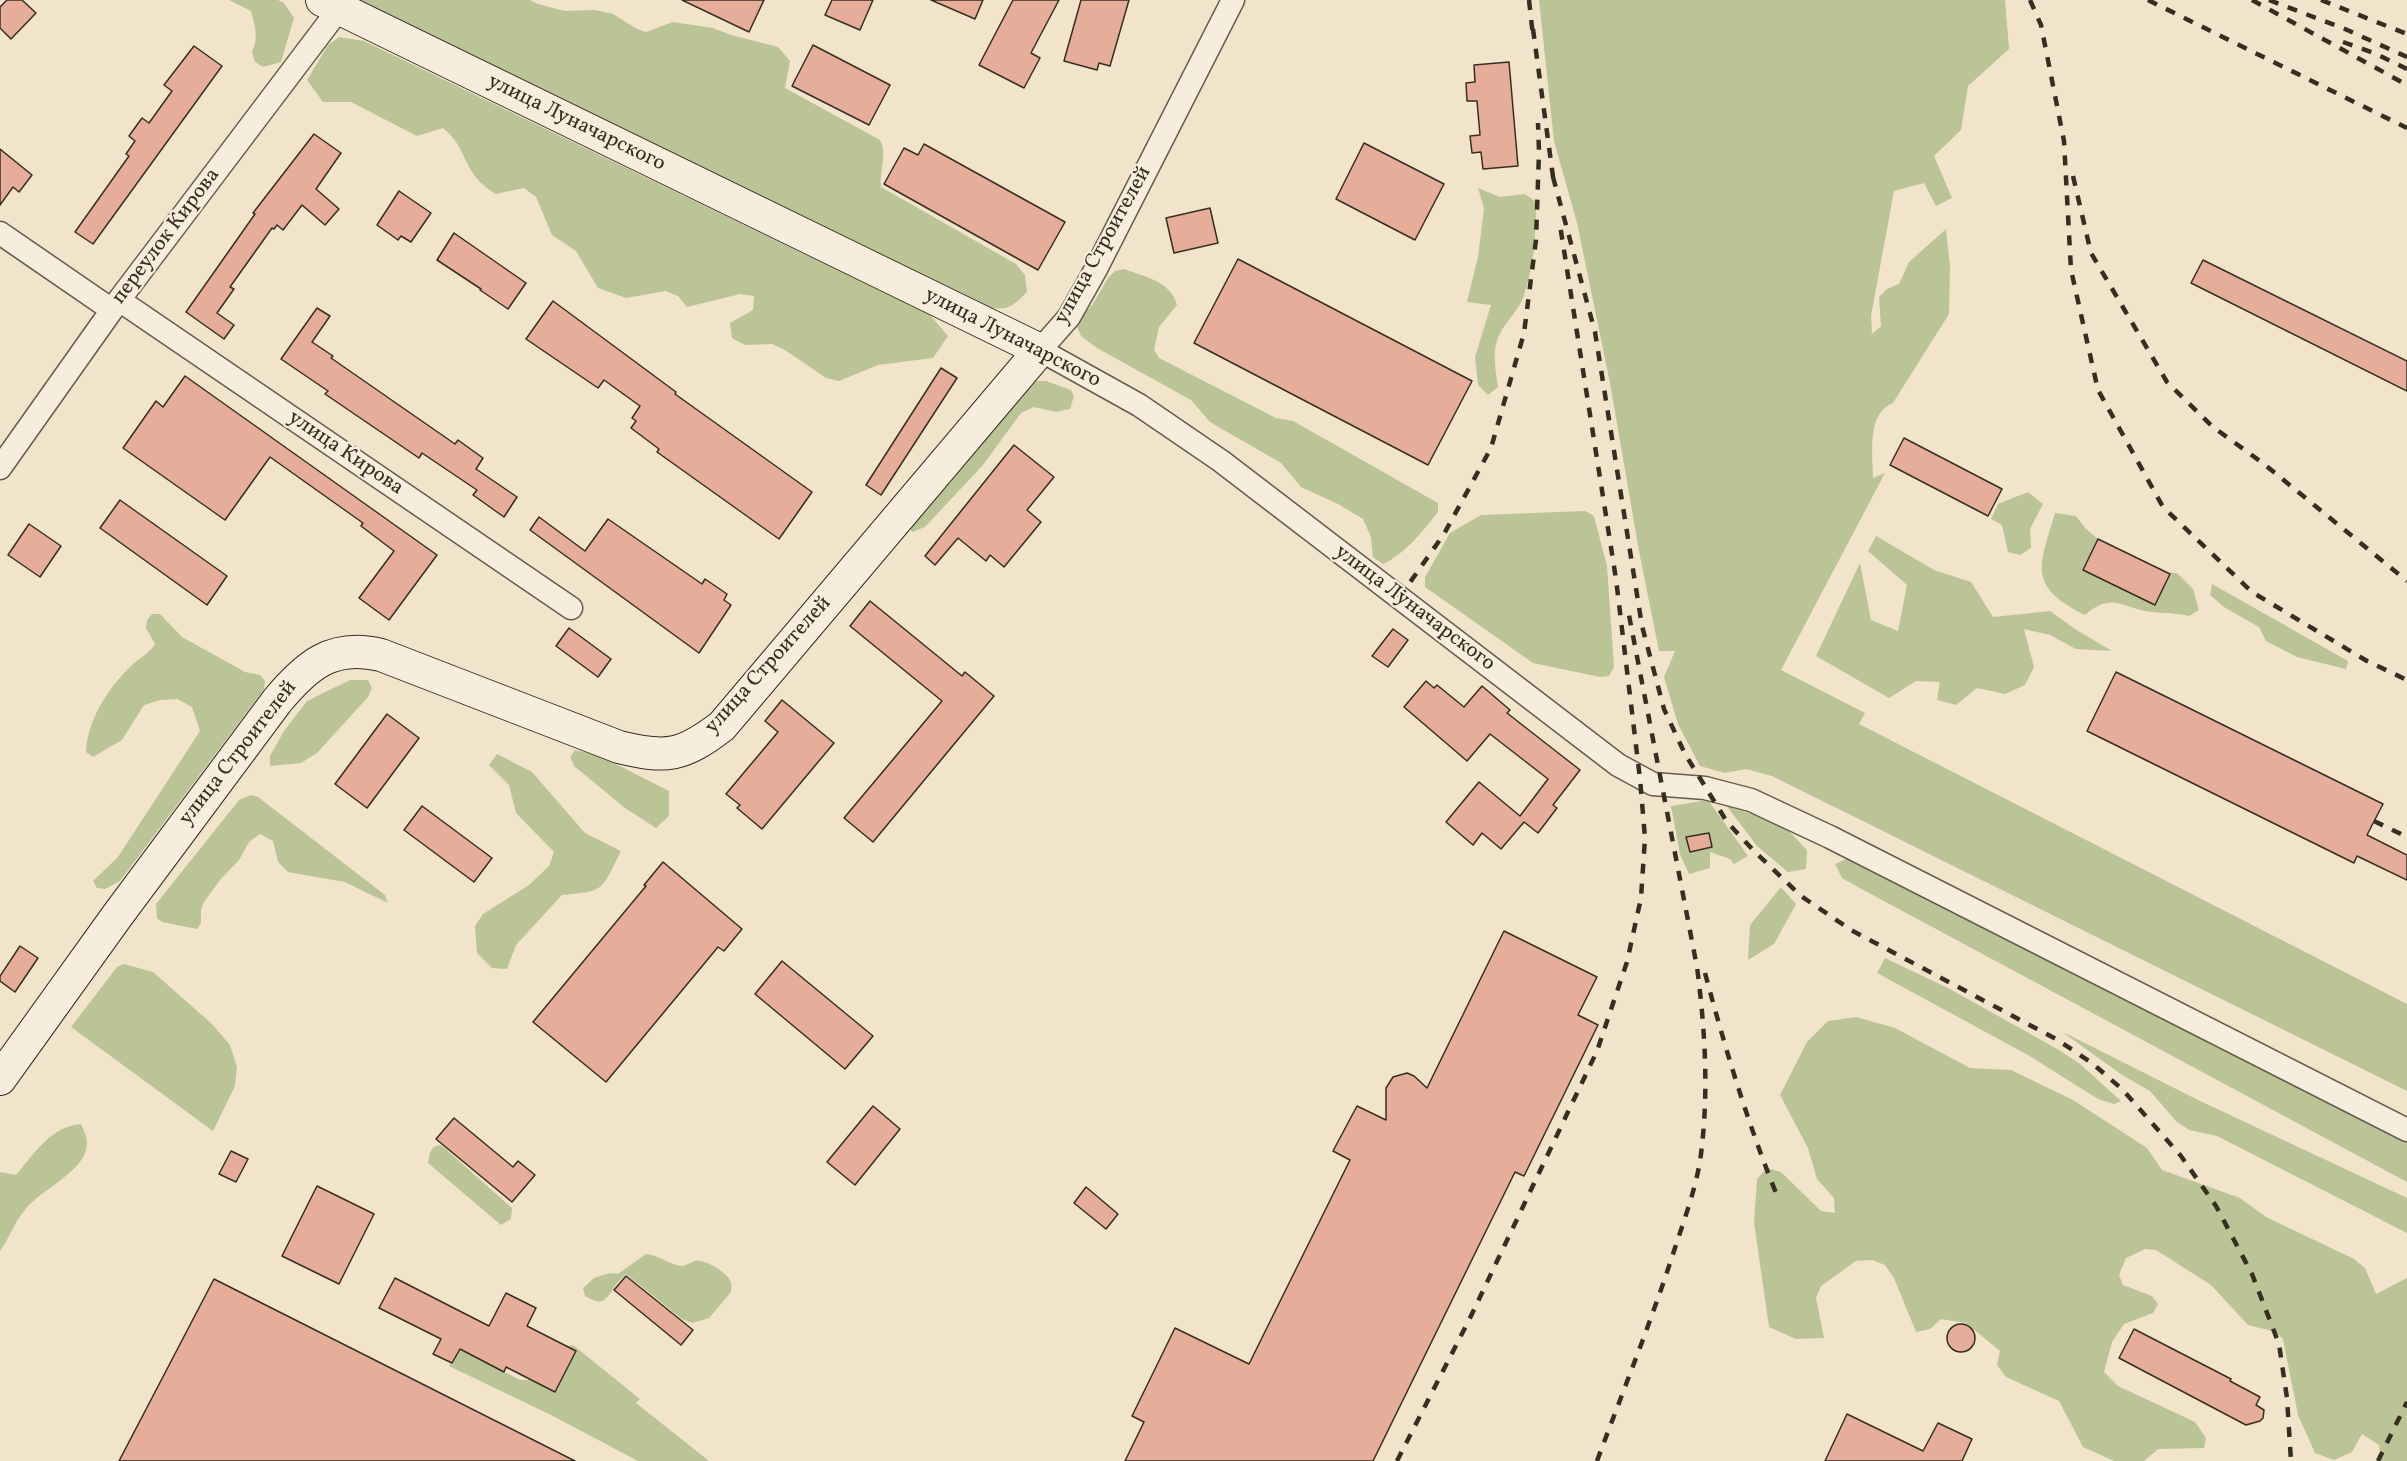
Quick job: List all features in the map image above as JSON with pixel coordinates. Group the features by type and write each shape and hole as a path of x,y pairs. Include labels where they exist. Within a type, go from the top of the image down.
{"main road":[{"name":"улица Луначарского","path":"330,4 1040,350"},
{"name":"улица Строителей","path":"4,1066 276,701 312,665 331,655 366,651 381,654 619,747 661,754 688,750 722,726 1040,350"}],"street":[{"name":"улица Строителей","path":"1040,350 1069,317 1096,269 1233,0"},
{"name":"переулок Кирова","path":"0,468 330,4"},
{"name":"улица Кирова","path":"0,233 115,305 571,608"},
{"name":"улица Луначарского","path":"1040,350 1139,405 1221,461 1618,765 1640,778 1653,784 1705,788 1751,800 1830,837 2407,1130"}],"green space":[{"path":"229,0 278,0 284,3 294,18 281,62 263,67 255,62 252,52 256,32 251,11"},
{"path":"361,0 530,0 565,11 595,10 613,14 646,32 673,22 713,28 778,47 790,61 785,88 880,140 883,151 881,187 1016,264 1025,275 1027,292 1008,307 998,309 984,307 435,41"},
{"path":"1539,0 2005,0 2009,49 1968,86 1961,130 1934,156 1952,198 1936,206 1924,183 1894,191 1871,316 1872,334 1881,326 1879,297 1887,289 1899,284 1909,262 1946,229 1950,267 1949,314 1893,403 1884,408 1878,416 1872,447 1873,478 1885,473 1781,670 1865,713 1859,724 2407,1004 2407,1091 1772,776 1746,769 1725,773 1700,766 1678,724 1664,677 1675,651 1659,651 1610,383 1577,223 1554,141"},
{"path":"339,37 364,41 930,315 948,336 933,358 878,365 839,381 826,378 785,350 772,344 745,345 732,338 730,323 753,310 754,296 740,294 687,307 678,296 665,291 626,298 598,288 576,251 552,235 536,197 524,188 496,194 485,186 471,170 452,136 443,128 417,136 351,102 323,102 307,80 328,45"},
{"path":"1478,188 1500,197 1525,194 1536,202 1535,239 1530,275 1521,302 1497,341 1495,355 1498,387 1488,395 1478,385 1475,357 1491,305 1467,302 1478,257 1484,208"},
{"path":"1124,269 1156,281 1169,290 1174,297 1177,305 1159,327 1154,350 1159,358 1276,418 1293,421 1438,503 1438,512 1420,534 1399,554 1383,564 1373,557 1371,537 1363,519 1338,504 1301,487 1281,463 1210,422 1191,400 1097,348 1081,336 1077,327 1080,318 1093,304 1108,278 1115,271"},
{"path":"1032,381 1046,381 1071,390 1074,396 1070,409 1056,412 1034,407 1021,413 983,465 925,527 912,532 908,526 912,520 951,482"},
{"path":"2028,492 2043,504 2030,529 2031,548 2020,555 2008,552 2002,525 1991,519 1998,504"},
{"path":"1585,511 1594,516 1607,566 1614,667 1609,676 1600,677 1533,663 1425,587 1425,577 1450,533 1481,515"},
{"path":"2055,513 2076,516 2098,539 2083,569 2177,573 2193,589 2199,610 2189,616 2151,612 2110,602 2094,608 2085,615 2066,605 2046,584 2042,573 2042,561"},
{"path":"1876,536 1934,570 1971,582 1993,617 2050,611 2112,651 2076,649 2050,635 2024,629 2034,667 2025,685 2005,694 1977,688 1956,705 1937,700 1940,682 1916,681 1889,698 1816,656 1860,563 1871,620 1898,631 1907,585 1868,551"},
{"path":"2212,584 2348,661 2346,669 2297,657 2266,641 2259,627 2224,607 2210,595"},
{"path":"152,614 160,614 182,637 245,672 260,675 265,681 264,689 120,881 105,889 97,888 93,881 118,857 200,731 192,707 177,699 160,700 144,705 122,740 93,757 86,752 90,729 100,706 114,684 155,644 146,628 147,620"},
{"path":"350,680 368,680 372,688 368,697 317,753 301,763 270,766 270,756 284,731 307,701"},
{"path":"575,750 600,756 669,791 669,816 656,828 625,808 574,766 570,757"},
{"path":"497,754 532,772 585,833 621,851 610,874 601,886 587,892 562,895 516,945 507,969 492,968 477,953 475,926 483,914 529,885 549,866 554,852 516,813 509,785 489,765"},
{"path":"251,795 258,797 385,895 388,903 345,882 288,872 278,862 273,841 260,834 249,842 239,860 204,902 201,909 201,923 197,929 162,922 157,918 156,904 239,800"},
{"path":"1708,800 1748,856 1734,864 1730,859 1710,852 1710,868 1689,874 1680,854 1671,806"},
{"path":"1726,805 1784,826 1807,850 1806,869 1788,872 1757,846"},
{"path":"1849,858 2407,1141 2407,1182 1842,878 1835,864"},
{"path":"1781,887 1796,904 1774,944 1748,960 1750,925"},
{"path":"1885,958 1948,988 2059,1050 2080,1064 2121,1101 2114,1104 2098,1099 2028,1055 1877,973"},
{"path":"124,964 153,972 212,1024 230,1045 237,1067 235,1086 213,1131 71,1027 117,967"},
{"path":"1856,1017 1895,1028 1970,1068 2011,1070 2073,1100 2147,1148 2162,1170 2240,1198 2266,1217 2354,1259 2365,1268 2376,1294 2407,1278 2407,1461 2381,1461 2379,1445 2362,1434 2352,1452 2334,1460 2315,1453 2298,1415 2283,1339 2276,1332 2248,1325 2211,1285 2156,1250 2145,1249 2126,1258 2119,1275 2123,1285 2152,1296 2158,1304 2153,1313 2124,1324 2112,1342 2104,1372 2118,1386 2195,1422 2206,1438 2204,1448 2158,1449 2144,1461 2114,1461 2083,1447 2059,1401 2006,1377 1997,1365 2000,1351 1966,1323 1941,1319 1930,1329 1916,1332 1894,1278 1885,1265 1872,1260 1856,1261 1821,1286 1816,1298 1824,1338 1796,1339 1769,1327 1754,1222 1757,1179 1767,1168 1781,1172 1821,1211 1835,1213 1834,1198 1817,1179 1808,1148 1780,1095 1807,1042 1828,1021"},
{"path":"2061,1031 2198,1100 2407,1198 2407,1233 2217,1136 2189,1130 2176,1121 2150,1091 2122,1075"},
{"path":"81,1124 87,1142 80,1162 31,1203 17,1221 0,1251 0,1172 16,1175 52,1135 70,1126"},
{"path":"441,1145 512,1208 511,1219 501,1225 428,1163 433,1148"},
{"path":"646,1254 680,1266 695,1261 710,1264 729,1278 731,1292 709,1318 692,1323 682,1319 626,1274 604,1300 595,1301 585,1296 583,1288 594,1278 610,1273 618,1274"},
{"path":"573,1345 640,1399 636,1403 709,1461 638,1461 551,1415 449,1366 460,1349 520,1380 531,1380 555,1392 576,1351 568,1346"}],"building":[{"path":"7,0 22,0 36,13 11,39 0,28 0,7"},
{"path":"682,0 764,0 749,32"},
{"path":"832,0 873,0 860,30 825,15"},
{"path":"931,0 983,0 975,19"},
{"path":"1013,0 1059,0 1031,53 1040,58 1024,88 979,65"},
{"path":"1081,0 1129,0 1110,66 1099,63 1097,70 1064,61"},
{"path":"813,45 890,85 869,125 792,86"},
{"path":"194,46 222,66 93,244 75,232 129,156 126,154 135,141 129,136 142,118 149,123 172,91 164,85"},
{"path":"1509,62 1518,166 1483,169 1481,152 1472,153 1470,136 1480,135 1477,101 1467,101 1466,83 1475,82 1474,65"},
{"path":"314,134 341,153 316,189 339,209 325,225 302,205 283,230 277,225 274,229 272,228 230,287 234,289 217,313 234,325 224,339 186,312 255,214 253,213"},
{"path":"1364,143 1444,184 1415,240 1336,199"},
{"path":"924,144 1065,222 1038,270 884,184 904,148 918,155"},
{"path":"0,149 32,175 19,192 13,187 0,205"},
{"path":"399,191 431,213 411,242 401,236 398,240 377,225"},
{"path":"1210,208 1218,243 1174,253 1166,218"},
{"path":"454,233 526,283 508,309 437,260"},
{"path":"1238,259 1472,381 1428,465 1194,343"},
{"path":"2203,260 2407,361 2407,391 2191,283"},
{"path":"553,301 676,392 675,394 812,492 779,539 657,452 659,449 631,428 636,421 632,418 640,406 604,380 598,388 526,339"},
{"path":"317,308 330,316 312,342 333,356 331,358 455,444 458,440 483,458 476,469 517,497 504,517 473,495 477,490 422,453 419,458 325,394 328,391 281,359"},
{"path":"941,368 957,378 881,495 866,485"},
{"path":"185,376 437,555 389,620 359,598 394,551 361,526 363,523 270,457 225,520 123,448 156,401 163,407"},
{"path":"1904,438 2002,489 1988,516 1890,465"},
{"path":"1014,445 1054,477 1027,510 1041,522 1004,567 990,555 986,561 958,538 935,565 925,556"},
{"path":"120,500 227,576 207,605 100,528"},
{"path":"539,517 585,551 608,519 702,584 705,579 727,594 724,600 731,605 699,653 530,530"},
{"path":"29,524 61,546 40,577 8,555"},
{"path":"2098,539 2170,574 2155,605 2083,570"},
{"path":"870,601 962,676 965,672 994,696 873,842 844,818 942,701 850,626"},
{"path":"569,628 611,659 598,677 556,646"},
{"path":"1393,629 1408,640 1388,667 1372,656"},
{"path":"2116,672 2383,804 2367,835 2407,855 2407,880 2357,856 2354,863 2087,731"},
{"path":"1426,681 1434,688 1437,685 1464,707 1482,686 1510,710 1507,713 1580,770 1553,805 1557,808 1538,833 1524,822 1501,849 1482,833 1473,845 1446,822 1479,782 1520,816 1548,779 1490,734 1467,761 1404,707"},
{"path":"782,700 834,743 762,829 737,808 740,805 726,794 778,732 765,721"},
{"path":"387,714 419,738 367,808 335,784"},
{"path":"422,806 492,858 474,882 404,830"},
{"path":"1709,833 1712,847 1690,852 1686,837"},
{"path":"663,862 742,929 724,951 718,947 606,1082 533,1022 646,886 644,885"},
{"path":"1504,931 1597,977 1578,1015 1598,1025 1524,1176 1515,1172 1373,1461 1125,1461 1144,1422 1132,1416 1175,1328 1249,1364 1350,1160 1333,1151 1357,1106 1386,1120 1386,1088 1393,1077 1407,1073 1427,1088"},
{"path":"20,946 38,958 15,992 0,981 0,976"},
{"path":"782,961 873,1036 845,1069 755,994"},
{"path":"873,1106 900,1129 855,1185 827,1162"},
{"path":"454,1118 513,1167 518,1161 535,1175 512,1202 436,1139"},
{"path":"231,1151 248,1159 236,1182 219,1174"},
{"path":"317,1186 374,1214 339,1284 282,1256"},
{"path":"1086,1187 1118,1214 1106,1229 1074,1203"},
{"path":"626,1276 693,1330 681,1345 614,1290"},
{"path":"395,1278 489,1326 506,1293 536,1308 527,1326 576,1351 555,1392 506,1367 504,1372 460,1349 452,1363 433,1354 441,1339 379,1308"},
{"path":"214,1279 575,1461 119,1461"},
{"path":"1961,1324 1971,1328 1975,1338 1971,1348 1961,1352 1951,1348 1947,1338 1951,1328"},
{"path":"2134,1329 2231,1379 2230,1381 2260,1397 2256,1405 2264,1410 2263,1418 2246,1425 2119,1358"},
{"path":"1847,1414 1923,1451 1938,1423 1972,1439 1962,1461 1825,1461"}],"railway":[{"path":"1529,0 1533,36"},
{"path":"2030,0 2041,25 2064,141 2071,270 2098,390 2163,507 2252,592 2367,661 2407,680"},
{"path":"2148,0 2407,128"},
{"path":"2252,0 2407,85"},
{"path":"2269,0 2345,29 2407,57"},
{"path":"2321,0 2407,34"},
{"path":"1533,29 1554,184"},
{"path":"2343,42 2374,53 2407,69"},
{"path":"1399,598 1444,534 1491,448 1524,333 1536,240 1538,123"},
{"path":"2073,176 2091,253 2167,382 2213,427 2264,464 2407,581"},
{"path":"1553,177 1595,332 1642,626 1664,709 1685,754 1727,822 1801,896 1851,930 2056,1039 2092,1063 2123,1090 2181,1156 2216,1206 2252,1274 2279,1344 2287,1398 2291,1461"},
{"path":"1397,1461 1470,1318 1597,1051 1627,962 1641,898 1645,838 1616,579 1560,225"},
{"path":"1597,1461 1656,1304 1690,1203 1699,1166 1705,1107 1704,1037 1697,967 1628,610"},
{"path":"2374,821 2407,837"},
{"path":"1705,973 1737,1084 1776,1193"},
{"path":"2378,1461 2407,1402"}]}
